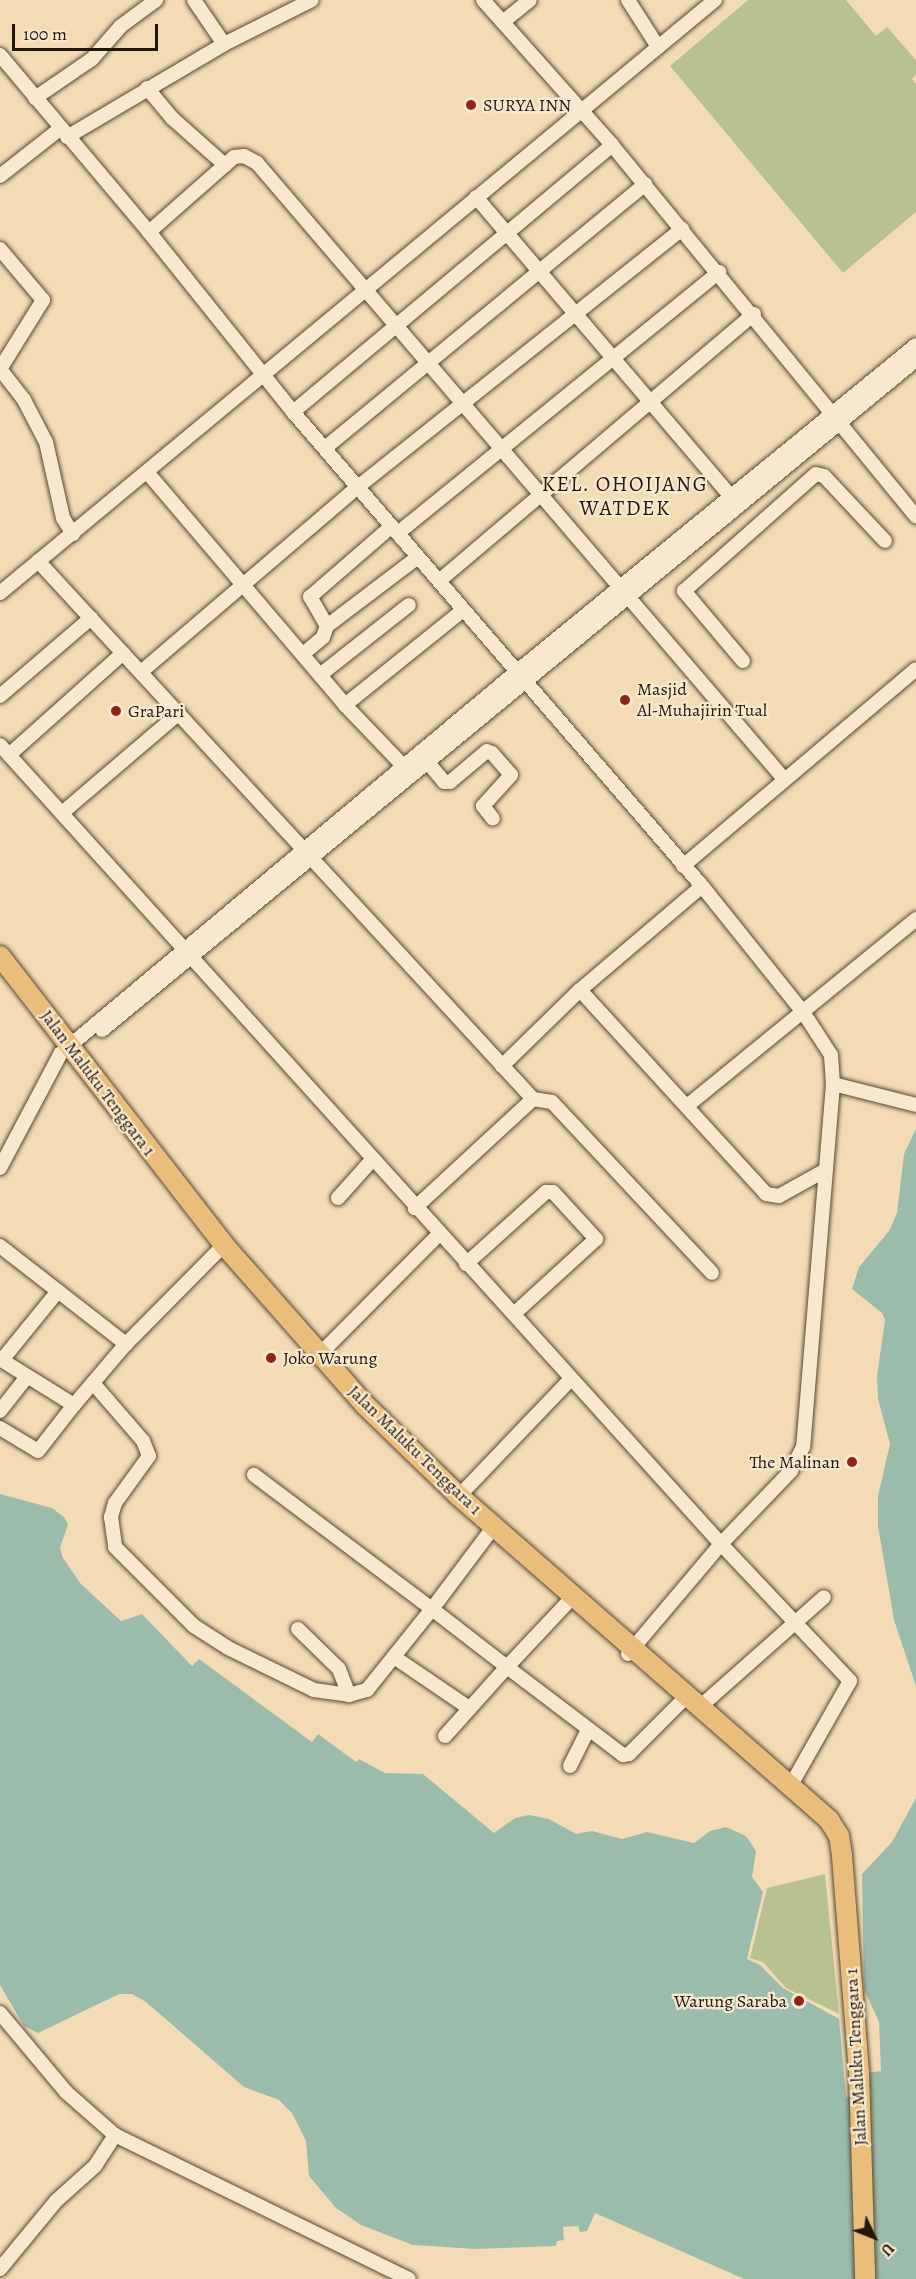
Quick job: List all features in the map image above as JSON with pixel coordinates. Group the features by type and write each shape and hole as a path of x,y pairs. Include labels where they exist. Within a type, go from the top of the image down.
{"highway":[{"name":"Jalan Maluku Tenggara 1","path":"0,956 66,1054"},
{"name":"Jalan Maluku Tenggara 1","path":"0,974 220,1248 343,1395 489,1533 568,1602 701,1706 830,1820 839,1836 859,2071 865,2279"},
{"name":"Jalan Maluku Tenggara 1","path":"220,1248 398,1439 630,1651 681,1702 822,1826 839,1836"}],"street":[{"path":"35,98 92,59 121,26 156,0"},
{"path":"195,0 224,44"},
{"path":"0,176 63,133 224,44 312,0"},
{"path":"483,0 612,145 719,272 916,516"},
{"path":"504,21 530,0"},
{"path":"628,0 658,47"},
{"path":"0,593 264,376 366,288 582,111 710,2"},
{"path":"0,55 63,133 149,232 293,412 359,486 515,673 702,886 803,1012 831,1055 833,1084 802,1454 791,1471 721,1544 630,1651"},
{"path":"147,88 172,118 225,165"},
{"path":"293,412 396,323 612,145"},
{"path":"149,232 238,155 256,163 366,288 784,779"},
{"path":"325,448 645,184"},
{"path":"476,197 577,312 735,502"},
{"path":"141,672 359,486 682,229"},
{"path":"0,249 5,265 43,300 0,369 24,400 46,442 63,518 73,534"},
{"path":"327,626 310,597 615,358 719,272"},
{"path":"439,581 754,314"},
{"path":"735,502 760,488 916,345"},
{"path":"409,772 429,764 525,683 624,593 837,417 916,360"},
{"path":"147,472 345,705 409,772"},
{"path":"743,661 684,591 776,509 820,473 885,541"},
{"path":"760,488 776,509"},
{"path":"303,654 323,637 327,626 418,557"},
{"path":"38,561 533,1099 552,1102 712,1273"},
{"path":"0,1168 66,1054 306,854 409,772 515,673 624,593"},
{"path":"320,675 408,605"},
{"path":"345,705 463,610"},
{"path":"0,696 91,618"},
{"path":"123,653 4,750 415,1208 515,1313 571,1379 794,1625 850,1683 791,1785"},
{"path":"683,866 916,669"},
{"path":"62,813 179,713"},
{"path":"429,764 444,782 450,782 487,751 492,753 511,775 483,806 493,819"},
{"path":"502,1066 580,990 702,886"},
{"path":"687,1106 916,919"},
{"path":"580,990 766,1194 779,1196 824,1171"},
{"path":"833,1084 915,1105"},
{"path":"415,1208 533,1099"},
{"path":"338,1198 372,1160"},
{"path":"466,1264 546,1192 553,1192 596,1239 515,1313"},
{"path":"320,1355 439,1233"},
{"path":"0,1246 126,1344"},
{"path":"0,1428 38,1451 126,1344 220,1248"},
{"path":"58,1291 1,1359 27,1378 74,1405"},
{"path":"0,1410 27,1378"},
{"path":"459,1496 571,1379"},
{"path":"93,1383 143,1441 149,1456 114,1503 111,1528 115,1547 203,1632 295,1684 349,1695 371,1686 489,1533"},
{"path":"254,1475 588,1730 627,1755 681,1702"},
{"path":"701,1706 824,1598"},
{"path":"444,1736 568,1602"},
{"path":"298,1629 339,1669 349,1695"},
{"path":"394,1657 469,1708"},
{"path":"570,1766 588,1730"},
{"path":"0,2013 66,2092 115,2135 409,2279"},
{"path":"0,2268 56,2201 95,2166 115,2135"}],"green space":[{"path":"748,0 846,0 876,36 887,27 916,60 916,75 912,79 916,84 916,212 843,273 670,66"},
{"path":"825,1874 839,2014 786,1988 763,1962 750,1958 767,1888"}],"shaded area":[{"path":"916,1129 916,1686 894,1620 878,1526 878,1496 890,1444 878,1399 877,1376 885,1320 882,1313 852,1289 859,1267 889,1231 897,1213 904,1154"},
{"path":"0,1494 52,1508 64,1517 68,1524 60,1548 63,1558 81,1584 121,1621 142,1614 192,1666 199,1659 312,1742 318,1734 356,1762 359,1759 385,1773 423,1774 494,1833 515,1818 529,1815 549,1819 576,1834 592,1831 622,1839 647,1832 694,1843 710,1831 726,1827 746,1836 756,1851 752,1877 763,1892 747,1959 760,1965 783,1988 839,2019 846,2097 852,2096 853,2075 881,2071 879,2022 864,1989 862,1874 892,1842 916,1798 916,2279 744,2279 595,2213 587,2231 580,2232 578,2226 563,2227 564,2240 557,2241 556,2246 476,2249 413,2245 361,2225 336,2208 309,2176 306,2141 292,2113 279,2100 244,2087 146,2002 132,1994 119,1994 38,2033 24,2026 0,1985"}],"place":[{"name":"SURYA INN","path":"471,105"},
{"name":"Masjid Al-Muhajirin Tual","path":"625,700"},
{"name":"GraPari","path":"116,711"},
{"name":"Joko Warung","path":"271,1358"},
{"name":"The Malinan","path":"852,1462"},
{"name":"Warung Saraba","path":"799,2001"}],"district":[{"name":"KEL. OHOIJANG WATDEK","path":"625,496"}]}
